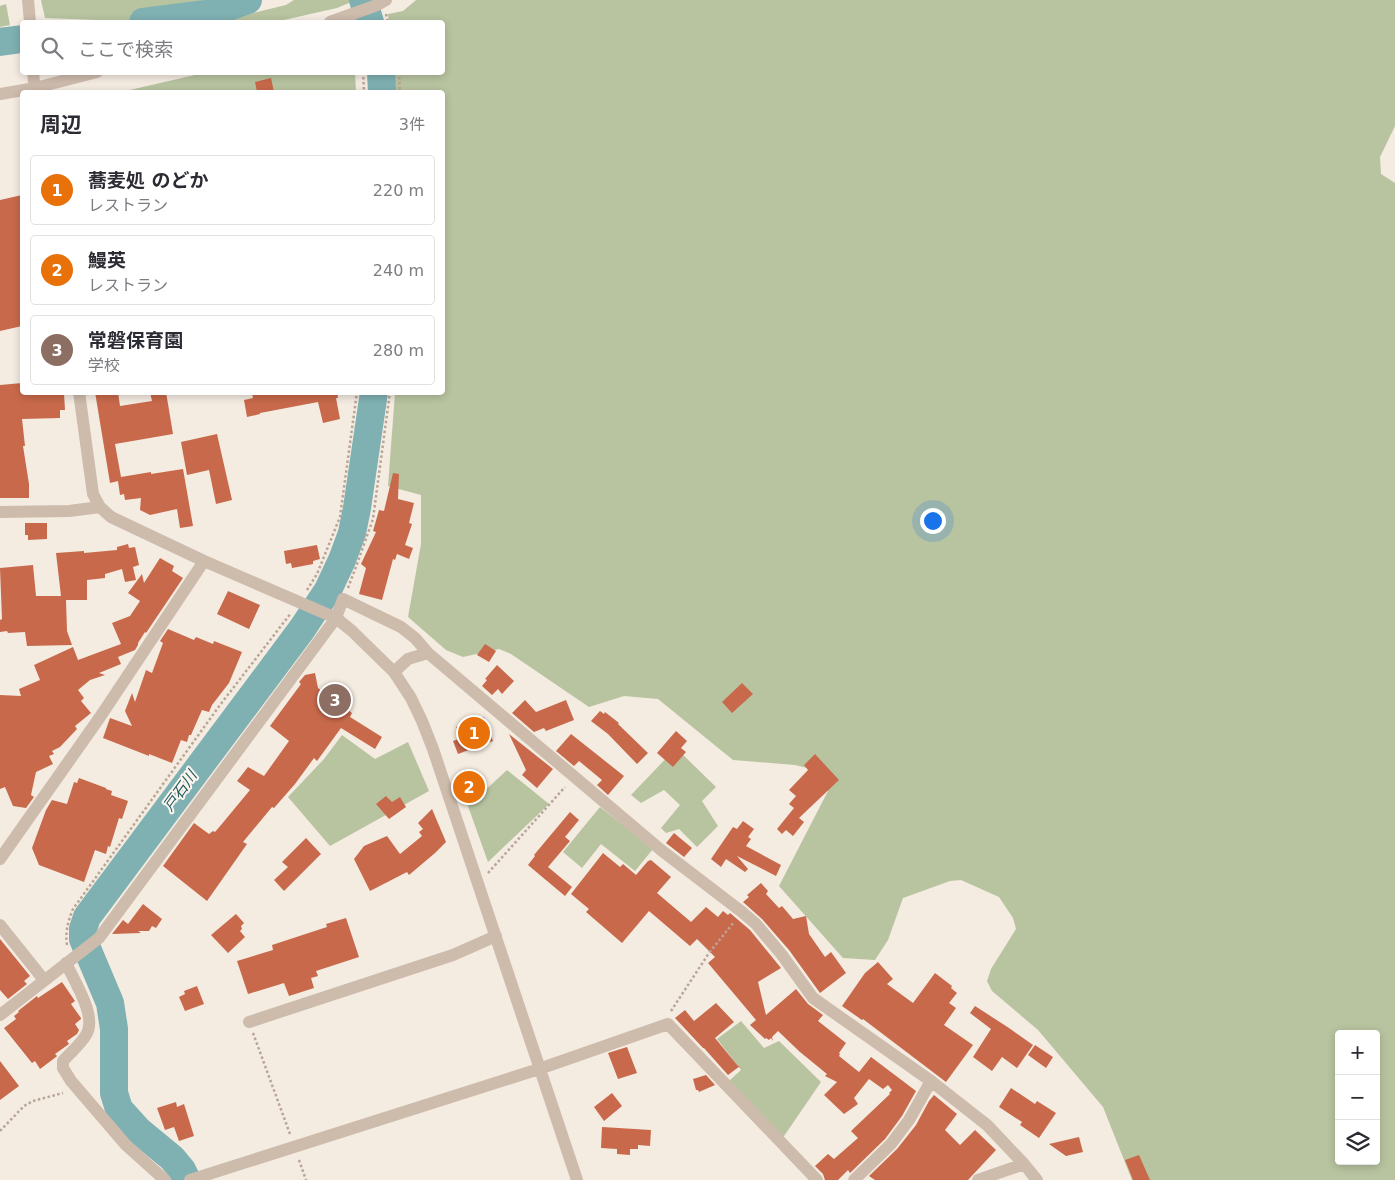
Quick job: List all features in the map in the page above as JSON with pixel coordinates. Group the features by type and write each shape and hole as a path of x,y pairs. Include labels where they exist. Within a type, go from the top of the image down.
{"street":[{"path":"28,0 30,20"},
{"path":"336,20 382,3"},
{"path":"0,94 34,83 80,75"},
{"path":"80,395 93,494 100,507 111,517 332,616 352,631 394,672 411,698 433,750 577,1180"},
{"path":"0,512 69,511 100,507"},
{"path":"0,859 100,718 204,560"},
{"path":"0,1015 99,938 344,599 401,627 415,638 428,652 661,850 742,912 756,924 782,955 813,998 931,1081 987,1125 1037,1180"},
{"path":"394,672 408,659 428,652"},
{"path":"0,925 44,980"},
{"path":"249,1022 453,956 496,936"},
{"path":"69,961 87,1008 90,1022 87,1034 63,1061 63,1068 74,1084 126,1145 165,1180"},
{"path":"192,1179 539,1068 668,1024 817,1180"},
{"path":"854,1180 891,1144 909,1120 931,1081"},
{"path":"978,1180 1024,1164"}],"path":[{"path":"362,75 364,90"},
{"path":"399,75 400,90"},
{"path":"69,961 66,938 67,924 73,909 220,705 301,603 317,574 340,517 357,395"},
{"path":"344,599 373,519 390,395"},
{"path":"479,884 574,777"},
{"path":"668,1024 670,1014 708,953 742,912"},
{"path":"249,1022 306,1180"},
{"path":"0,1132 24,1106 33,1101 65,1092 74,1084"}],"green space":[{"path":"41,0 203,0 155,20 45,18"},
{"path":"294,0 356,0 337,8 284,20 223,20 286,5"},
{"path":"416,0 1395,0 1395,126 1380,157 1381,174 1395,183 1395,1180 1132,1180 1103,1107 1038,1030 992,991 987,981 991,969 1016,929 1013,918 999,897 961,880 950,881 903,898 888,940 875,960 843,958 779,886 828,791 828,779 819,771 795,765 733,760 658,699 624,696 589,707 511,654 499,649 463,657 446,650 408,617 421,544 421,495 388,486 395,395 445,395 445,90 394,90 393,75 445,75 445,20 389,20 388,14 403,11"},
{"path":"6,4 10,25 0,27 0,6"},
{"path":"195,75 355,75 356,90 130,90"},
{"path":"342,735 375,759 408,742 429,791 330,846 288,797 324,759"},
{"path":"676,748 716,787 702,801 718,826 697,847 679,829 666,833 661,828 680,805 664,790 641,803 631,795"},
{"path":"507,770 549,804 488,862 468,806"},
{"path":"600,807 653,849 635,871 601,844 582,868 563,852"},
{"path":"741,1021 764,1048 779,1041 821,1082 782,1139 729,1081 741,1070 717,1039"}],"building":[{"path":"271,78 274,90 257,90 255,82"},
{"path":"20,195 20,326 0,331 0,200"},
{"path":"20,383 20,395 64,395 65,410 60,410 60,418 22,419 29,498 0,498 0,385"},
{"path":"95,395 118,395 120,406 152,401 151,395 166,395 173,434 115,444 121,477 183,469 193,526 180,528 177,509 150,515 140,510 141,498 125,500 124,494 120,495 118,481 110,483"},
{"path":"252,395 338,395 338,398 336,398 340,419 323,423 318,402 247,417 244,400 253,398"},
{"path":"217,434 232,500 216,504 209,470 187,475 181,442"},
{"path":"393,473 399,474 398,499 414,503 409,523 412,524 405,545 413,548 409,559 397,554 395,560 393,559 382,600 359,594 366,568 361,564 376,532 373,531 379,510 384,511"},
{"path":"25,523 47,523 47,539 28,540 28,535 25,535"},
{"path":"128,544 129,548 135,547 139,565 133,567 136,580 125,582 122,569 105,574 105,578 87,580 87,600 66,600 67,631 72,645 27,646 25,632 0,632 0,620 2,619 0,568 33,565 36,596 61,596 56,553 117,550 117,547"},
{"path":"317,545 320,559 313,561 313,564 292,568 291,563 286,564 284,551"},
{"path":"160,558 174,566 172,571 183,578 145,632 135,650 118,657 121,664 99,673 105,675 90,680 78,690 84,698 81,701 91,713 75,726 77,729 60,747 52,751 54,754 49,756 53,764 36,772 31,795 34,797 26,808 13,806 5,787 0,789 0,695 21,696 19,689 40,680 34,665 73,647 78,660 121,644 112,623 130,616 140,601 128,593 142,574 144,583"},
{"path":"228,591 260,605 249,629 217,614"},
{"path":"168,629 194,640 196,637 213,644 214,641 242,652 229,683 212,705 209,712 202,710 187,742 181,740 172,763 103,738 110,718 132,726 125,711 132,693 135,702 146,670 152,673 163,643 160,641"},
{"path":"485,644 496,651 489,662 477,655"},
{"path":"497,665 514,681 502,694 498,689 492,695 482,686 487,680 485,679"},
{"path":"315,673 318,688 352,713 350,717 382,737 375,749 341,728 317,761 314,758 295,784 274,808 272,807 243,842 247,844 207,901 163,866 194,823 209,834 213,831 215,832 250,790 237,781 248,767 264,776 289,741 270,726 301,684 299,682 305,675"},
{"path":"742,683 753,694 732,713 722,702"},
{"path":"525,700 536,712 566,700 574,720 546,731 544,728 534,732 512,713"},
{"path":"600,711 604,714 605,712 619,723 648,753 637,764 608,734 591,721"},
{"path":"484,717 493,741 458,754 453,741 461,738 456,727"},
{"path":"676,731 687,741 681,748 686,752 673,767 657,753"},
{"path":"509,734 553,769 537,788 522,775 526,770"},
{"path":"571,734 624,776 608,795 597,785 602,780 579,761 574,766 556,751"},
{"path":"815,754 839,780 799,818 804,822 793,836 786,830 782,834 777,829 794,808 789,804 796,796 789,790 808,770 804,765"},
{"path":"79,778 106,788 112,791 111,795 128,801 122,819 119,818 110,847 108,846 106,854 95,850 84,882 39,865 32,848 46,810 52,800 67,804 74,782 77,783"},
{"path":"386,796 392,802 400,797 406,807 389,819 376,804"},
{"path":"432,809 446,842 409,875 407,872 370,891 354,859 364,846 387,836 400,854 422,836 419,832 423,829 418,823"},
{"path":"570,812 579,820 565,837 570,841 548,867 572,887 565,896 528,865 534,855"},
{"path":"743,821 754,829 748,837 751,839 746,846 781,865 776,876 737,856 748,869 745,872 726,859 721,867 711,859 733,827 737,829"},
{"path":"674,833 692,848 684,857 666,843"},
{"path":"306,838 321,854 284,891 274,880 288,867 282,862"},
{"path":"603,853 620,867 623,864 636,875 651,860 671,877 657,893 691,922 706,907 718,917 723,911 728,915 730,913 750,930 781,968 758,982 766,1015 796,989 808,1004 823,1015 818,1021 846,1043 839,1056 859,1072 871,1057 916,1091 902,1116 885,1139 850,1173 848,1170 838,1180 825,1180 823,1174 815,1166 828,1154 834,1159 858,1138 851,1131 892,1090 888,1085 883,1089 869,1079 854,1098 858,1104 844,1114 824,1095 837,1082 825,1076 827,1074 778,1031 772,1037 773,1041 771,1038 769,1040 765,1039 750,1025 756,1020 708,963 715,957 697,939 690,946 649,911 622,943 586,912 589,909 571,894"},
{"path":"761,883 768,891 766,894 779,908 782,906 793,919 806,916 809,934 825,957 831,952 846,973 820,993 789,950 762,919 743,902 749,897 747,895"},
{"path":"143,904 162,919 156,928 152,926 149,931 138,931 141,933 112,934 123,920 128,924"},
{"path":"236,914 244,923 240,931 245,937 228,953 211,935"},
{"path":"346,918 359,957 316,971 318,976 311,978 314,988 289,996 284,983 248,994 237,961 273,950 272,945 327,927 326,924"},
{"path":"0,939 30,976 24,981 27,984 8,999 0,990"},
{"path":"878,962 893,979 887,984 913,1003 935,973 952,986 951,988 957,993 949,1003 956,1008 944,1025 973,1045 946,1082 863,1019 842,1006 865,973"},
{"path":"62,982 75,1001 71,1004 81,1018 75,1024 79,1030 77,1034 67,1041 69,1044 55,1054 56,1057 40,1069 35,1061 32,1063 4,1028 16,1019 14,1016 18,1011 37,996 38,998"},
{"path":"197,986 204,1004 185,1011 179,997 185,994 184,991"},
{"path":"716,1003 734,1022 715,1038 740,1066 728,1075 675,1018 685,1010 694,1021"},
{"path":"975,1006 1033,1045 1017,1068 1002,1057 992,1071 973,1057 991,1029 970,1013"},
{"path":"1035,1045 1053,1057 1046,1068 1028,1055"},
{"path":"627,1047 637,1073 618,1079 608,1053"},
{"path":"0,1061 19,1086 0,1100"},
{"path":"706,1075 715,1085 699,1092 696,1090 693,1079"},
{"path":"1011,1088 1035,1104 1037,1101 1056,1113 1039,1138 1020,1125 1022,1122 999,1107"},
{"path":"612,1093 622,1106 604,1121 594,1107"},
{"path":"934,1095 957,1114 945,1130 960,1145 975,1130 996,1150 968,1180 875,1180 869,1176 897,1149 916,1125"},
{"path":"176,1102 177,1107 184,1104 194,1136 179,1141 174,1127 165,1130 157,1108"},
{"path":"602,1127 651,1130 650,1146 638,1145 638,1149 630,1149 630,1155 617,1154 617,1149 601,1148"},
{"path":"1079,1137 1083,1152 1066,1156 1049,1144"},
{"path":"1139,1155 1150,1180 1133,1180 1125,1160"}],"waterway":[{"path":"159,20 213,13 248,0"},
{"name":"戸石川","path":"363,0 369,20"},
{"path":"0,42 20,39"},
{"name":"戸石川","path":"381,75 382,90"},
{"name":"戸石川","path":"187,1180 182,1170 172,1158 138,1130 119,1109 114,1093 114,1029 110,1003 83,939 83,929 87,917 302,629 328,590 352,533 374,395"}],"place":[{"name":"常磐保育園","path":"335,700"},
{"name":"蕎麦処 のどか","path":"474,733"},
{"name":"鰻英","path":"469,787"}]}
